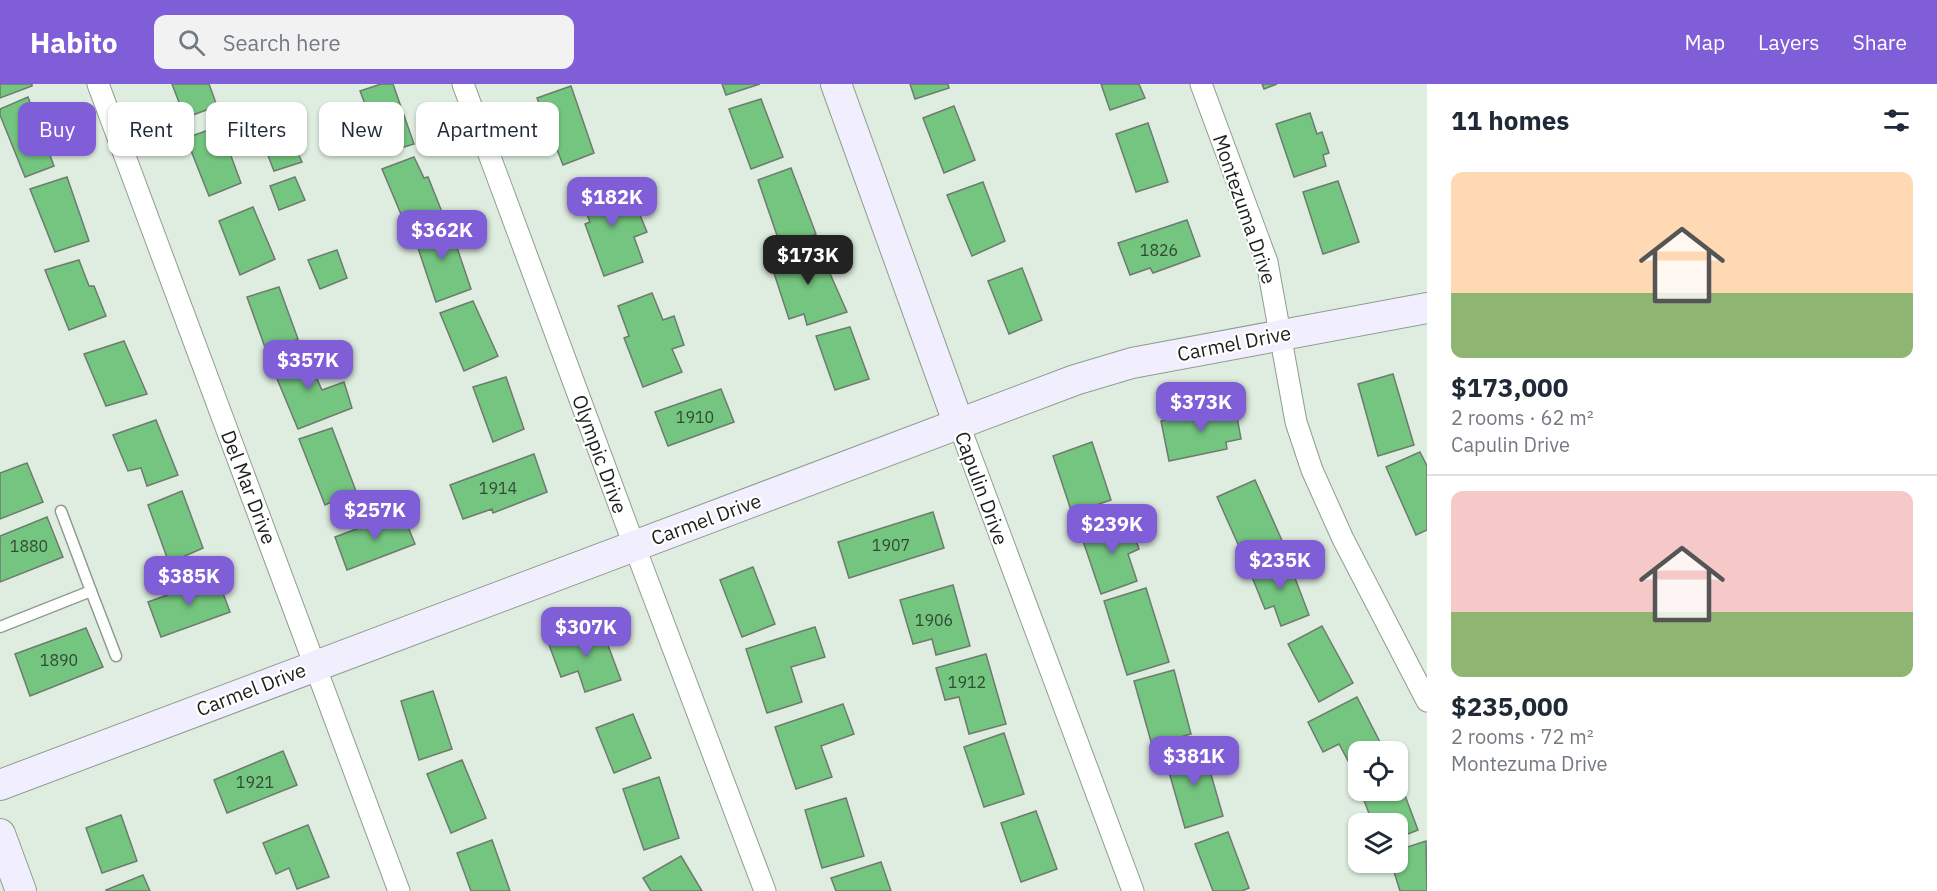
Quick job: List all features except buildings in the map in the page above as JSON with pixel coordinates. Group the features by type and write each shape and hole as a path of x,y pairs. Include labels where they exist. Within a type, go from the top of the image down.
{"street":[{"name":"Del Mar Drive","path":"98,84 399,891"},
{"name":"Olympic Drive","path":"463,84 765,891"},
{"name":"Capulin Drive","path":"836,84 958,425 1133,891"},
{"name":"Montezuma Drive","path":"1201,84 1267,262 1296,422 1312,470 1343,538 1427,701"},
{"name":"Carmel Drive","path":"0,785 1075,380 1132,363 1427,308"},
{"path":"0,834 21,891"}],"lane":[{"path":"61,511 116,656"},
{"path":"0,627 91,591"}]}
